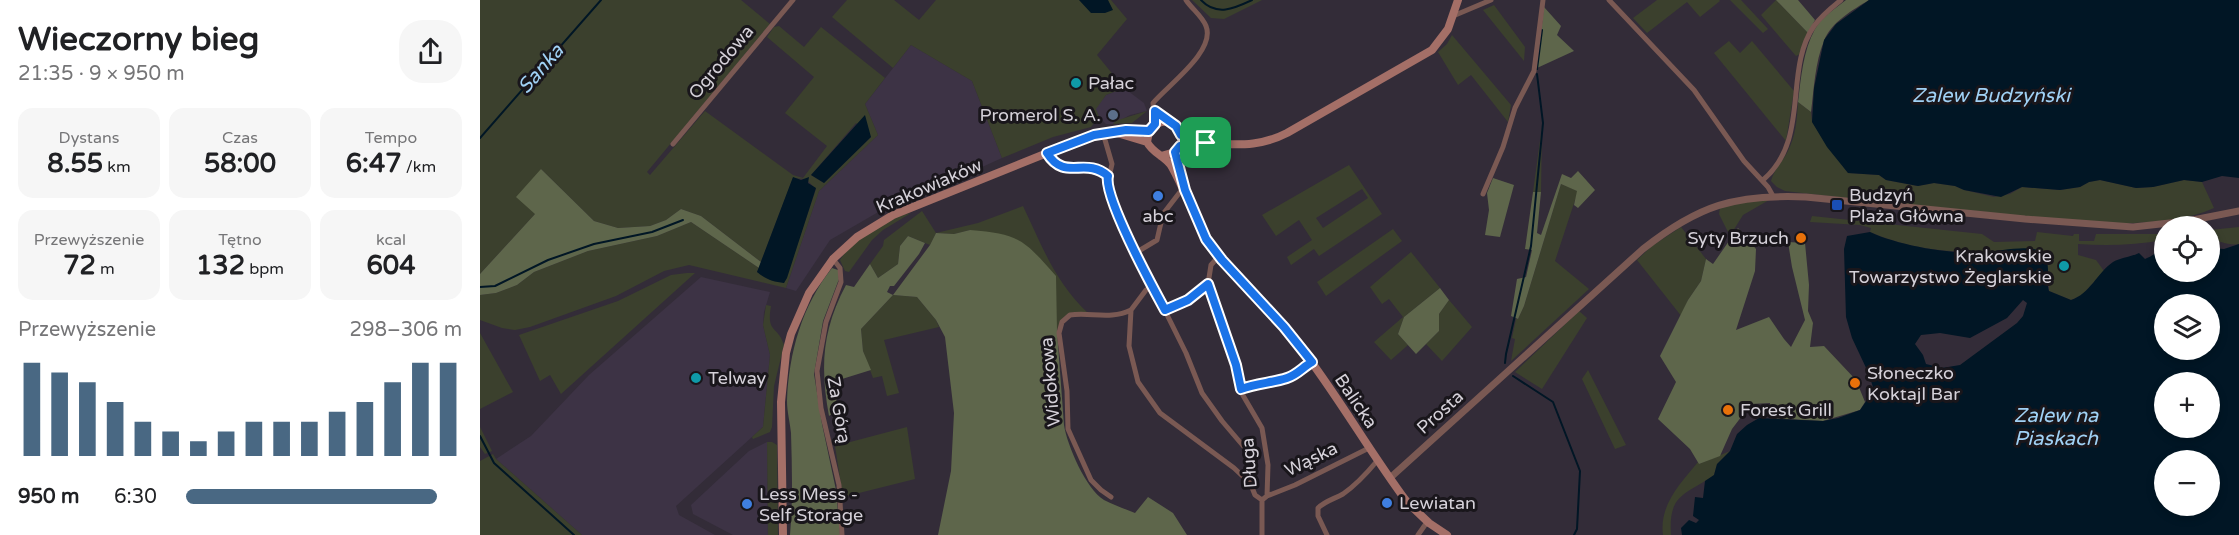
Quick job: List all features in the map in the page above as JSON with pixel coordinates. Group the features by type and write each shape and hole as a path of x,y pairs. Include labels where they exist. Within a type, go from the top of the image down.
{"main road":[{"path":"1178,149 1181,135 1176,126 1167,122 1152,128 1147,142 1152,150 1161,156 1178,149 1206,143 1246,146 1264,143 1287,133 1428,53 1442,38 1458,0"},
{"name":"Krakowiaków","path":"783,535 781,402 786,352 804,303 817,280 833,259 857,237 893,214 1082,139 1126,130 1152,128"},
{"name":"Krakowiaków","path":"1115,132 1147,142"},
{"path":"1181,135 1200,139 1206,143"},
{"name":"Balicka","path":"1178,149 1185,190"},
{"name":"Balicka","path":"1161,156 1168,161 1185,190 1201,227 1219,256 1284,327 1312,362 1377,461 1407,502 1429,524 1447,535"}],"street":[{"name":"Ogrodowa","path":"673,144 793,0"},
{"path":"1152,128 1155,111 1153,103 1197,58 1206,40 1207,29 1204,22 1186,0"},
{"path":"1453,16 1491,0"},
{"path":"1483,194 1503,147 1515,108 1534,71 1543,0"},
{"path":"1609,0 1694,90 1744,161 1763,180 1773,196"},
{"path":"1763,180 1776,166 1786,148 1797,95 1800,64 1809,35 1823,15 1841,0"},
{"path":"1155,111 1167,122"},
{"path":"1103,134 1112,164 1107,186 1121,222 1165,310 1202,393 1245,448 1251,485 1255,495 1265,498"},
{"path":"1047,153 1056,165 1067,168 1095,167 1108,176"},
{"path":"1137,252 1157,240 1163,214 1180,192 1185,190"},
{"name":"Prosta","path":"1390,478 1643,249 1692,215 1714,206 1738,199 1773,196 1806,197 2025,219 2133,227 2188,221 2239,211"},
{"path":"1165,310 1188,300 1208,284 1211,265 1219,256"},
{"name":"Za Górą","path":"833,259 840,268 841,282 825,321 816,371 821,408 839,485 842,535"},
{"name":"Długa","path":"1208,284 1236,365 1241,389 1262,428 1268,465 1262,535"},
{"path":"1152,286 1146,290 1131,310 1128,346 1141,388 1163,416 1234,468 1251,485"},
{"name":"Widokowa","path":"1112,497 1091,480 1068,429 1067,391 1059,333 1062,322 1070,315 1107,316 1123,314 1131,310"},
{"path":"1241,389 1254,383 1288,378 1312,362"},
{"name":"Wąska","path":"1265,498 1369,448"},
{"path":"1327,535 1318,516 1318,508 1360,480 1377,461"},
{"path":"1418,535 1425,525 1429,524"}],"shaded area":[{"path":"911,45 972,81 1002,158 909,200 906,196 830,240 796,291 786,288 819,191 878,135 865,104"},
{"path":"1124,88 1144,103 1147,111 1130,115 1113,124 1106,124 1095,109 1106,95"},
{"path":"701,277 770,292 763,325 770,355 763,427 676,506 679,515 715,535 582,535 496,459 531,436 589,375"},
{"path":"767,442 768,535 733,535 693,514 691,505 749,451"}],"green space":[{"path":"480,0 741,0 770,24 647,172 650,175 705,111 793,175 803,178 827,146 785,113 814,77 767,37 774,27 779,26 804,47 821,27 885,78 865,104 878,135 819,191 786,288 689,265 664,271 616,296 530,327 515,330 480,320 480,295 496,293 517,285 534,272 588,251 657,236 691,222 759,268 757,272 784,283 816,189 806,179 793,178 761,262 701,216 681,209 666,220 650,226 618,228 594,221 541,169 535,214 480,274","holes":["856,123 871,137 824,183 811,175"]},
{"path":"847,0 894,0 919,20 936,0 1111,0 1127,19 1097,55 1124,88 1106,95 1096,109 1099,117 1091,127 1053,137 1002,158 972,81 911,45 893,68 832,17"},
{"path":"1192,0 1262,0 1224,19 1211,18"},
{"path":"1657,0 1720,1 1700,17 1687,2 1647,33 1633,18"},
{"path":"1730,0 1741,0 1768,29 1763,33"},
{"path":"1776,0 1808,33 1800,54 1796,56 1761,15"},
{"path":"1776,0 1798,0 1815,20 1808,33"},
{"path":"1846,0 1869,0 1843,17 1827,34 1817,67 1811,112 1798,102 1808,46 1818,25"},
{"path":"1494,5 1525,47 1524,61 1483,10"},
{"path":"1544,7 1561,26 1557,35 1574,51 1537,68"},
{"path":"1452,35 1511,105 1508,122 1471,75 1458,85 1438,52 1447,44"},
{"path":"1729,41 1740,53 1752,41 1794,91 1786,141 1714,53"},
{"path":"1798,102 1811,112 1812,122 1848,173 1879,175 1886,180 1917,186 1934,183 1955,186 1994,197 2010,194 2022,187 2060,190 2080,187 2100,180 2136,188 2153,187 2184,180 2202,182 2214,208 2190,216 2154,216 2154,222 2102,223 1785,191 1771,181 1788,151 1797,121"},
{"path":"1147,111 1132,123 1113,124 1115,121"},
{"path":"1542,126 1541,192 1533,192"},
{"path":"1349,165 1382,214 1319,256 1314,249 1291,265 1287,257 1312,240 1299,220 1276,236 1262,215","holes":["1362,189 1368,198 1323,228 1316,218"]},
{"path":"541,169 594,221 618,228 650,226 666,220 681,209 701,216 761,262 759,268 691,222 657,236 588,251 534,272 517,285 496,293 480,295 480,274 535,214 516,197"},
{"path":"1578,171 1595,190 1578,208 1574,205 1577,191 1561,184 1524,306 1518,319 1511,316 1517,279 1526,277 1532,250 1525,249 1533,192 1541,192 1537,233 1541,235 1562,174 1571,178"},
{"path":"1493,178 1514,185 1500,237 1485,235 1489,210 1487,193"},
{"path":"1561,184 1578,191 1555,261 1589,289 1511,361 1516,319 1524,306"},
{"path":"1769,200 1743,215 1733,231 1728,232 1719,214 1720,207 1739,202"},
{"path":"1023,206 1058,276 1088,313 1068,314 1057,331 970,230 954,234 936,233 978,223"},
{"path":"922,211 936,233 930,245 908,236 900,246 898,264 878,278 870,264 883,246 884,240"},
{"path":"911,213 883,230 872,240 849,272 845,271 840,260 861,238 893,219"},
{"path":"1812,216 1982,234 1994,242 2035,241 2037,232 2073,236 2079,234 2079,241 2094,241 2096,234 2154,234 2154,241 2121,245 2078,244 2078,255 2096,260 2104,271 2082,295 2071,300 2049,291 2049,275 2016,249 1960,252 1923,248 1887,239 1870,232 1871,228 1860,225 1810,222"},
{"path":"1681,227 1706,259 1701,281 1688,300 1682,317 1637,260 1652,246"},
{"path":"2239,227 2239,244 2220,242 2220,229"},
{"path":"1738,228 1756,249 1755,271 1736,330 1769,317 1791,347 1805,320 1788,242 1805,243 1809,285 1808,311 1813,323 1810,347 1824,346 1856,380 1865,402 1860,410 1823,421 1771,418 1770,403 1751,404 1732,429 1720,456 1699,464 1690,449 1658,419 1676,382 1660,356 1688,300 1701,281 1706,259 1713,264"},
{"path":"1393,229 1402,241 1326,296 1317,282"},
{"path":"970,230 987,232 1011,237 1028,247 1056,276 1057,331 1064,425 1073,455 1084,477 1104,500 1135,513 1148,497 1173,513 1187,535 938,535 951,471 954,413 945,337 936,320 917,297 893,295 930,245 936,233 954,234"},
{"path":"908,236 925,243 894,286 890,286 887,292 893,295 861,329 863,351 871,370 842,379 833,413 829,416 824,381 825,349 832,318 846,285 854,287 870,264 878,278 898,264 900,246"},
{"path":"1411,252 1440,288 1404,317 1398,334 1408,345 1391,360 1374,342 1403,317 1389,299 1382,304 1370,287"},
{"path":"832,268 838,270 839,279 823,321 814,374 836,490 840,535 790,535 792,459 787,409 788,383 794,347 805,314"},
{"path":"695,273 561,394 550,375 540,381 519,335 618,301 671,275"},
{"path":"1440,288 1449,300 1439,314 1439,331 1416,354 1398,334 1404,317"},
{"path":"893,295 917,297 939,327 884,340 899,393 887,396 882,376 873,378 863,351 861,329"},
{"path":"1449,300 1472,327 1442,361 1426,344 1439,331 1439,314"},
{"path":"766,305 771,306 771,325 779,334 784,345 774,386 772,427 770,432 753,439 752,437 763,427 770,355 763,325"},
{"path":"1579,311 1587,318 1542,389 1515,372"},
{"path":"480,333 513,392 480,409"},
{"path":"1588,370 1626,445 1615,449 1582,379"},
{"path":"480,427 492,451 485,454 480,447"},
{"path":"907,427 915,479 843,497 835,446"},
{"path":"767,442 777,445 778,535 768,535"},
{"path":"1730,451 1717,464 1714,475 1687,492 1676,503 1671,521 1671,535 1663,535 1664,514 1684,478 1698,462 1699,464"},
{"path":"493,454 582,535 480,535 480,461"}],"water":[{"path":"1079,0 1108,0 1113,10 1105,13 1091,13"},
{"name":"Zalew Budzyński","path":"1869,0 2239,0 2239,178 2222,176 2202,182 2184,180 2153,187 2136,188 2100,180 2080,187 2060,190 2022,187 2001,197 1955,186 1934,183 1918,186 1886,180 1879,175 1848,173 1827,147 1812,122 1814,88 1824,40 1836,24"},
{"path":"865,115 871,137 824,183 811,175"},
{"path":"793,177 801,180 809,177 808,183 816,188 784,283 769,280 757,272"},
{"name":"Zalew na Piaskach","path":"1870,232 1911,245 1943,251 1973,253 2030,248 2045,256 2048,266 2049,291 2071,300 2083,293 2113,262 2139,253 2145,259 2154,254 2154,282 2220,282 2220,249 2239,244 2239,535 1682,535 1681,528 1689,520 1696,523 1699,520 1693,516 1695,497 1703,498 1705,481 1714,475 1717,464 1730,451 1737,434 1747,425 1759,418 1823,421 1838,418 1860,410 1874,390 1852,338 1846,317 1844,249 1847,236","holes":["2023,300 2027,303 2023,316 2017,323 1960,365 1942,368 1926,364 1915,344 1921,335 1940,333 1970,338 2007,318"]}],"waterway":[{"name":"Sanka","path":"480,138 601,0"},
{"path":"1201,0 1220,10 1233,8 1252,0"},
{"path":"1537,69 1542,30"},
{"path":"1505,363 1531,246 1543,123 1537,74"},
{"path":"480,287 495,286 548,260 594,244 652,232 683,220"},
{"path":"1513,376 1553,402 1580,471 1577,529 1574,535"},
{"path":"480,436 494,463 574,535"}],"place":[{"name":"Pałac","path":"1076,83"},
{"name":"Promerol S. A.","path":"1113,115"},
{"name":"abc","path":"1158,196"},
{"name":"Budzyń Plaża Główna","path":"1837,205"},
{"name":"Syty Brzuch","path":"1801,238"},
{"name":"Krakowskie Towarzystwo Żeglarskie","path":"2064,266"},
{"name":"Telway","path":"696,378"},
{"name":"Słoneczko Koktajl Bar","path":"1855,383"},
{"name":"Forest Grill","path":"1728,410"},
{"name":"Lewiatan","path":"1387,503"},
{"name":"Less Mess - Self Storage","path":"747,504"}],"route":[{"path":"1155,111 1167,122 1176,126 1181,135 1200,139 1206,143 1180,146 1175,152 1185,190 1206,239 1312,362 1288,378 1254,383 1241,389 1236,365 1208,284 1188,300 1165,310 1121,222 1107,186 1108,176 1095,167 1067,168 1056,165 1047,153 1094,135 1126,130 1149,131 1155,124 1153,116 1155,111"}]}
